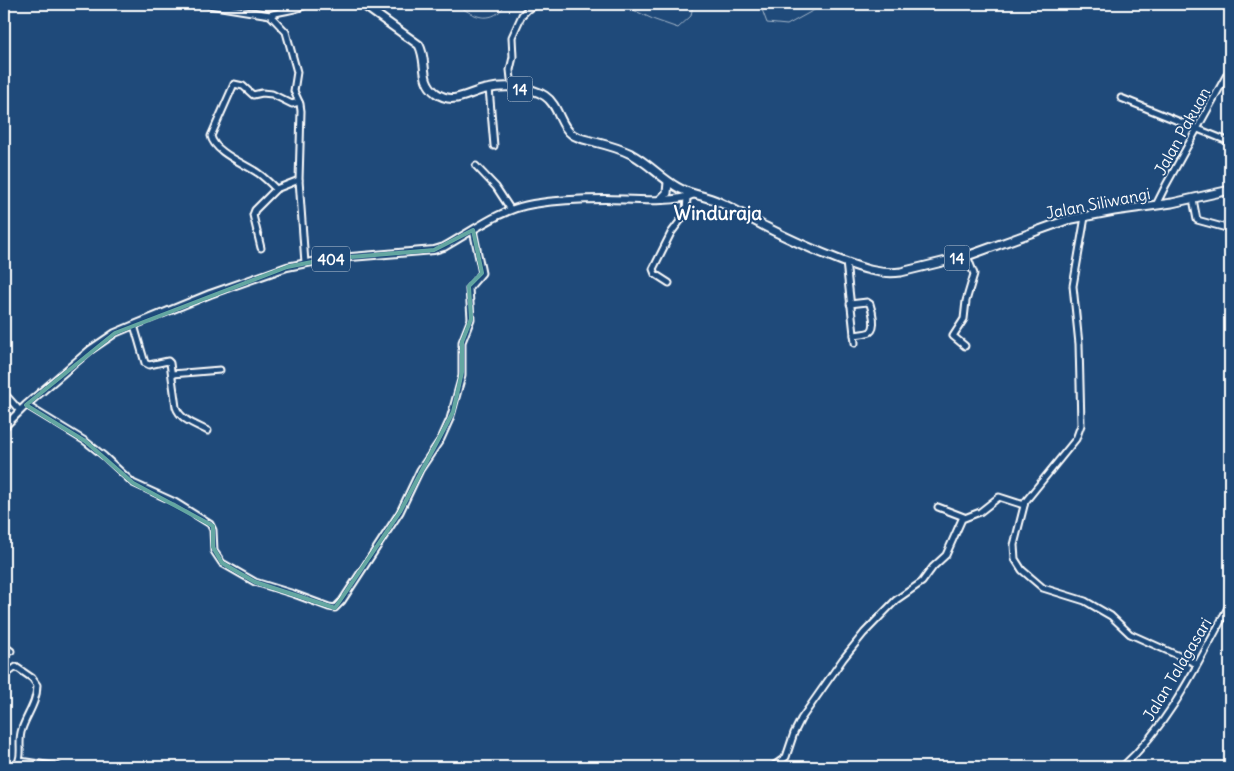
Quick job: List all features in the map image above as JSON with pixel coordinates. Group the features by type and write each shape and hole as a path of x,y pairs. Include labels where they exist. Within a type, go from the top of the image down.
{"highway":[{"name":"14","path":"362,4 419,45 424,56 427,84 437,94 457,99 489,88 512,88 532,90 540,93 550,100 563,124 571,134 619,148 640,160 690,196"},
{"path":"661,199 667,192 668,182"},
{"name":"Jalan Siliwangi","path":"690,196 719,201 792,241 846,262 874,271 893,273 966,256 1056,224 1085,217 1193,199 1230,190"}],"main road":[{"name":"404","path":"4,427 26,405 90,350 115,333 210,294 287,267 327,259 434,250 444,247 510,210 534,204 605,199 661,199 690,196"}],"street":[{"path":"203,4 270,15 278,11 303,7 307,4"},
{"path":"512,88 510,70 513,57 512,37 522,15 528,9 538,4"},
{"path":"270,15 286,32 297,70 294,91 302,111 299,180 305,263"},
{"name":"Jalan Pakuan","path":"1156,205 1230,69"},
{"path":"276,189 258,172 235,160 214,144 211,136 234,84 243,86 253,95 267,93 273,94 292,104 299,102"},
{"path":"489,88 494,146"},
{"path":"1121,98 1230,142"},
{"path":"476,166 499,191 510,210"},
{"path":"261,248 254,212 276,189 299,180"},
{"path":"669,283 655,274 653,269 671,233 686,213 690,196"},
{"path":"1193,199 1197,220 1230,229"},
{"path":"1085,217 1073,286 1078,334 1081,425 1076,439 1029,497 1024,506 1013,552 1022,570 1043,588 1085,602 1111,616 1130,634 1197,664"},
{"path":"26,405 85,441 133,483 175,502 210,524 213,530 214,551 222,564 255,582 335,608 339,605 400,512 420,470 442,439 453,412 462,376 462,342 470,319 469,288 482,272 473,230"},
{"path":"966,256 974,274 966,301 965,317 953,336 966,346"},
{"path":"846,262 855,343"},
{"path":"850,304 867,302 870,304 873,325 873,330 870,332 854,336"},
{"path":"134,325 145,363 149,365 168,362 171,365 177,410 187,420 208,431"},
{"path":"172,374 220,370"},
{"path":"4,393 20,411"},
{"path":"938,507 964,517 980,512 999,497 1024,506"},
{"path":"772,767 786,757 794,732 801,719 843,659 864,633 896,600 922,582 946,555 964,517"},
{"name":"Jalan Talagasari","path":"1122,767 1141,748 1171,711 1230,604"},
{"path":"4,646 11,651"},
{"path":"4,676 13,667 16,667 32,678 37,686 34,705 21,731 20,761 16,767"},
{"path":"20,761 59,767"}],"highlighted area":[{"path":"473,230 482,273 469,286 471,319 462,342 462,372 453,412 400,512 335,608 255,582 222,563 213,547 213,526 133,483 85,441 26,405 115,333 287,267 327,259 434,250"}],"waterway":[{"path":"457,4 466,11 482,17 493,16 506,4"},
{"path":"620,4 678,28 691,16 693,4"},
{"path":"760,4 767,23 787,25 822,4"}],"district":[{"name":"Winduraja","path":"718,213"}]}
